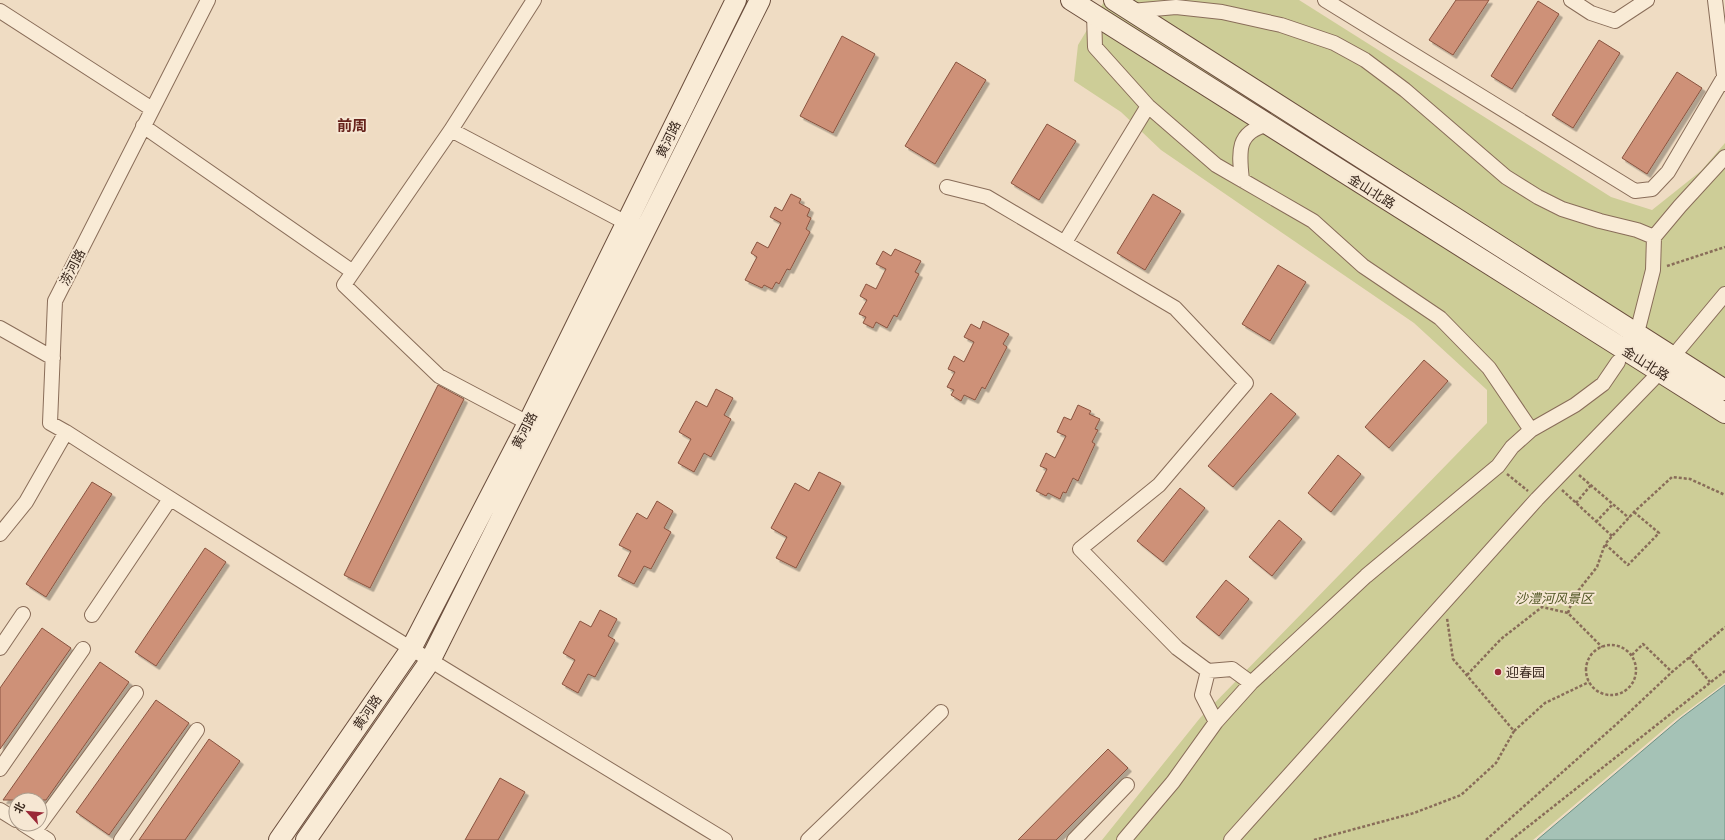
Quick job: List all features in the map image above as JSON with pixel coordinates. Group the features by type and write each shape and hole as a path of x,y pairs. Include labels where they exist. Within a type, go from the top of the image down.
{"main road":[{"name":"黄河路","path":"306,840 430,661 635,228 736,0"},
{"name":"黄河路","path":"279,840 411,648 528,423 760,0"},
{"name":"金山北路","path":"1071,0 1267,125 1673,369"},
{"name":"金山北路","path":"1114,0 1673,369"},
{"path":"1673,369 1725,390"},
{"path":"1673,369 1725,413"}],"street":[{"name":"涝河路","path":"66,432 50,423 54,301 208,0"},
{"path":"528,423 439,376 344,284 451,130 534,0"},
{"path":"1325,0 1635,191 1652,189 1668,172 1724,80 1715,0"},
{"path":"1571,0 1591,13 1615,21 1647,0"},
{"path":"1131,11 1176,7 1222,12 1281,25 1334,43 1365,60 1405,90 1506,178 1562,209 1600,221 1637,230 1654,237"},
{"path":"0,11 152,109"},
{"path":"1094,14 1095,47 1148,106 1216,165 1313,221 1363,266 1440,318 1489,368 1531,430"},
{"path":"1065,242 1148,106"},
{"path":"1242,180 1239,158 1241,143 1254,128 1267,125"},
{"path":"143,126 353,272"},
{"path":"451,130 635,228"},
{"path":"1639,325 1653,270 1654,237 1725,157"},
{"path":"947,188 987,197 1175,308 1246,383 1160,485 1080,548 1177,648 1208,671 1232,669 1251,682"},
{"path":"1231,840 1568,465 1673,369 1725,294"},
{"path":"0,328 53,358"},
{"path":"1124,840 1174,782 1216,722 1251,682 1366,576 1498,466 1512,447 1531,430 1575,405 1603,384 1618,362"},
{"path":"0,534 26,502 66,432 170,499 430,661 726,840"},
{"path":"92,615 170,499"},
{"path":"0,648 23,614"},
{"path":"0,769 83,650"},
{"path":"1208,671 1202,695 1216,722"},
{"path":"48,808 136,693"},
{"path":"808,840 941,712"},
{"path":"121,840 197,730"},
{"path":"1074,840 1127,785"},
{"path":"40,832 48,840"}],"path":[{"path":"1653,270 1725,247"},
{"path":"1568,465 1629,518"},
{"path":"1498,466 1537,499"},
{"path":"1568,613 1574,596 1597,567 1605,544 1634,512 1672,477 1690,479 1725,495"},
{"path":"1553,481 1612,536"},
{"path":"1576,503 1592,485"},
{"path":"1596,522 1612,504"},
{"path":"1605,544 1628,565 1659,533 1634,512"},
{"path":"1445,601 1453,659 1514,731"},
{"path":"1467,675 1501,639 1542,607 1568,613 1602,646"},
{"path":"1486,840 1620,721 1672,672 1725,627"},
{"path":"1610,644 1618,646 1632,655 1636,671 1630,686 1625,691 1609,695 1595,688 1589,682 1587,666 1595,651 1602,646 1610,644"},
{"path":"1632,655 1643,644 1672,672"},
{"path":"1689,657 1710,682"},
{"path":"1511,840 1725,671"},
{"path":"1314,840 1414,813 1461,795 1496,763 1514,731 1544,703 1589,682"}],"green space":[{"name":"沙澧河风景区","path":"1105,0 1299,0 1611,197 1652,210 1701,171 1725,143 1725,683 1675,720 1533,840 1102,840 1200,718 1487,423 1487,390 1414,323 1161,150 1121,112 1074,81 1078,45"}],"shaded area":[{"path":"1725,685 1725,840 1537,840 1681,718"}],"building":[{"path":"1456,0 1489,0 1453,55 1429,40"},
{"path":"1538,1 1559,14 1512,89 1491,76"},
{"path":"842,36 875,54 833,133 800,116"},
{"path":"1599,40 1620,53 1573,128 1552,115"},
{"path":"956,62 986,80 935,164 905,146"},
{"path":"1677,72 1702,88 1647,174 1622,158"},
{"path":"1047,124 1076,141 1039,200 1011,183"},
{"path":"791,194 801,199 799,203 810,209 807,216 811,218 806,229 810,232 790,270 787,269 779,284 776,282 772,289 764,285 762,288 745,280 757,257 751,253 757,242 768,248 781,223 770,217 775,207 782,211"},
{"path":"1153,194 1181,211 1145,270 1117,253"},
{"path":"895,249 921,261 915,272 919,274 897,317 894,315 887,328 876,322 873,328 863,323 866,317 859,314 867,300 860,296 866,284 876,289 886,269 876,264 883,251 891,256"},
{"path":"1278,265 1306,282 1270,341 1242,324"},
{"path":"983,321 1009,334 1003,344 1007,347 985,389 982,387 975,400 964,395 961,401 951,395 954,390 947,387 955,372 948,369 954,356 964,362 974,342 964,337 971,324 980,329"},
{"path":"1424,360 1448,381 1389,448 1365,427"},
{"path":"438,385 464,399 370,588 344,575"},
{"path":"716,389 733,398 724,415 731,419 711,457 704,453 694,472 678,463 691,439 679,432 696,401 707,407"},
{"path":"1271,393 1296,414 1233,487 1208,466"},
{"path":"1078,405 1091,411 1089,414 1100,419 1095,429 1098,430 1092,442 1095,444 1078,481 1073,478 1066,493 1063,492 1060,499 1048,493 1046,496 1036,491 1047,469 1040,466 1046,453 1055,458 1066,436 1057,432 1064,417 1071,420"},
{"path":"1338,455 1361,474 1331,512 1308,493"},
{"path":"819,472 841,483 796,568 776,558 787,537 771,528 795,483 809,491"},
{"path":"92,482 112,494 46,597 26,584"},
{"path":"1180,488 1205,508 1163,562 1137,541"},
{"path":"657,501 673,511 664,528 671,532 651,569 644,566 634,584 618,576 631,551 619,545 637,513 647,519"},
{"path":"1279,520 1302,539 1272,576 1249,557"},
{"path":"205,548 226,562 156,666 135,652"},
{"path":"1226,580 1249,599 1219,636 1196,617"},
{"path":"600,610 617,619 608,636 615,640 595,677 588,674 578,693 562,684 575,660 563,653 580,621 591,627"},
{"path":"42,628 71,648 0,749 0,688"},
{"path":"100,662 129,682 48,797 48,792 9,792"},
{"path":"156,700 189,723 109,835 76,812"},
{"path":"209,739 240,761 185,840 139,840"},
{"path":"1108,749 1128,768 1056,840 1018,840"},
{"path":"500,778 525,792 498,840 465,840"},
{"path":"8,793 8,800 3,800"}],"place":[{"name":"迎春园","path":"1498,672"}],"district":[{"name":"前周","path":"352,126"}]}
